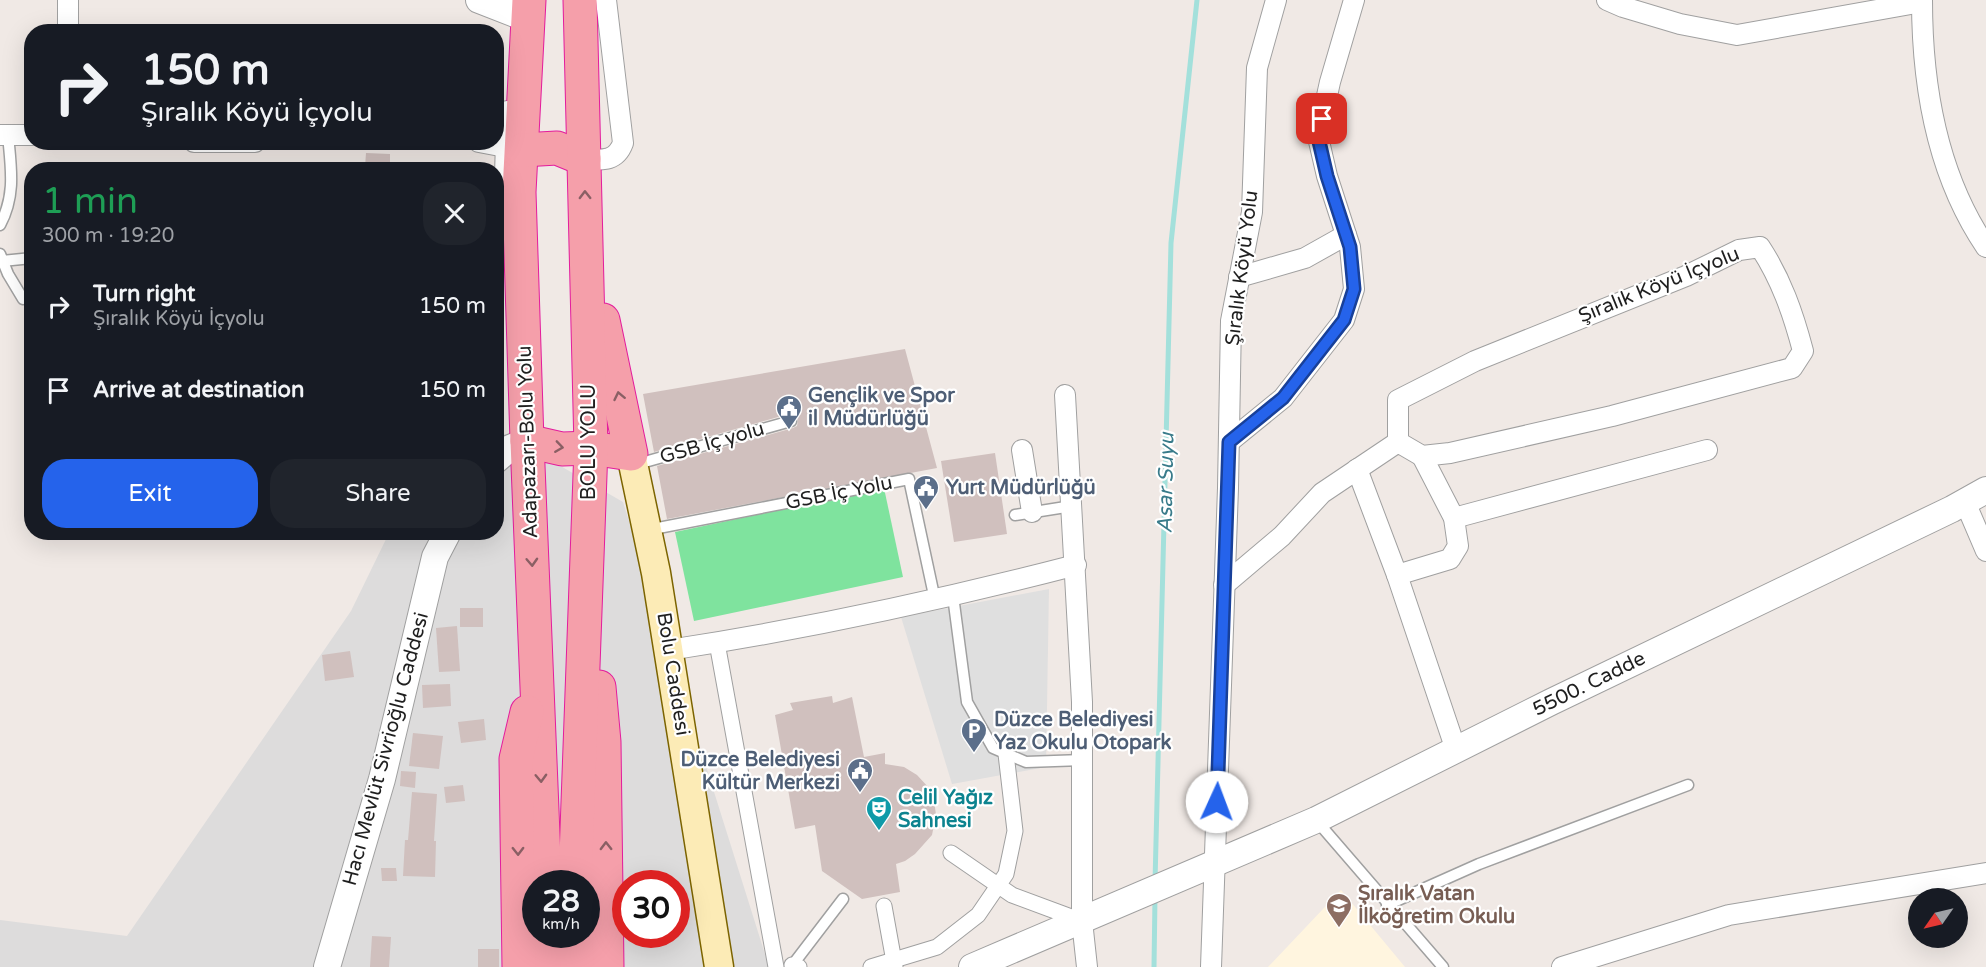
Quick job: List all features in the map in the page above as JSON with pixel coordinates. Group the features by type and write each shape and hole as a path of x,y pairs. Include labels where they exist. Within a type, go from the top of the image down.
{"highway":[{"name":"BOLU YOLU","path":"576,870 591,448 580,0"},
{"name":"Adapazarı-Bolu Yolu","path":"520,8 513,148 519,192 509,445 537,669 544,870"},
{"path":"513,148 556,148 584,159"},
{"path":"509,445 562,449 591,448 632,460 586,236"},
{"path":"584,640 601,693 604,742 607,967"},
{"path":"519,967 516,759 537,669"},
{"path":"546,948 546,967"},
{"path":"576,948 577,967"}],"main road":[{"name":"Bolu Caddesi","path":"632,460 669,650 720,967"}],"street":[{"path":"68,0 68,24"},
{"path":"479,0 520,8"},
{"path":"584,159 610,159 623,143 606,0"},
{"name":"Şıralık Köyü Yolu","path":"1211,967 1231,321 1252,212 1257,68 1276,0"},
{"path":"1229,442 1283,398 1344,320 1354,289 1350,247 1327,176 1318,137 1330,82 1354,0"},
{"path":"1607,0 1623,8 1680,24 1737,35 1922,1 1922,33 1928,94 1944,161 1968,221 1986,248"},
{"path":"4,135 24,135"},
{"path":"504,146 513,148"},
{"path":"1239,277 1305,258 1346,235"},
{"name":"Şıralık Köyü İçyolu","path":"1398,442 1398,400 1475,361 1686,276 1739,250 1760,247 1774,268 1792,311 1803,351 1792,368 1612,416 1450,453 1422,456"},
{"path":"1065,395 1076,565 1083,702 1083,760 1092,916 1087,967"},
{"path":"1224,585 1282,536 1322,493 1398,442 1422,456 1454,518 1458,546 1450,559 1397,575"},
{"path":"1022,450 1024,514"},
{"path":"1454,518 1707,450"},
{"path":"1357,469 1397,575 1456,750"},
{"path":"1976,496 1986,551"},
{"name":"5500. Cadde","path":"1092,916 1316,820 1976,496"},
{"name":"Hacı Mevlüt Sivrioğlu Caddesi","path":"327,967 382,778 435,557 444,540"},
{"path":"669,650 717,643 944,598 1076,565"},
{"path":"717,643 776,967"},
{"path":"871,967 894,964 938,947 978,915 1006,874 1015,831 1005,753"},
{"path":"951,854 1012,895 1092,916"},
{"path":"1562,967 1729,915 1986,873"},
{"path":"884,906 894,964"},
{"path":"972,967 1092,916"}],"lane":[{"path":"0,225 8,211 12,192 4,135"},
{"path":"23,299 1,257 24,258"},
{"name":"GSB İç yolu","path":"632,460 791,421"},
{"name":"GSB İç Yolu","path":"647,530 909,479 944,598"},
{"path":"1024,514 1072,506"},
{"path":"944,598 967,702 993,748 1026,762 1083,760"},
{"path":"1387,904 1479,864 1689,785"},
{"path":"1316,820 1443,967"},
{"path":"794,966 843,899"}],"shaded area":[{"path":"504,433 623,502 769,967 0,967 0,920 127,936 351,611 386,540 504,540"},
{"path":"1049,589 1046,767 952,784 901,617"},
{"name":"Şıralık Vatan İlköğretim Okulu","path":"1341,890 1405,967 1268,967"}],"green space":[{"path":"884,488 903,577 694,621 675,532"}],"building":[{"path":"366,153 390,154 390,162 365,162"},
{"name":"Gençlik ve Spor il Müdürlüğü","path":"905,349 937,468 667,519 657,466 793,428 797,426 798,420 796,415 789,414 654,452 643,394"},
{"path":"995,453 1007,534 954,542 941,461"},
{"path":"460,608 483,608 483,627 460,627"},
{"path":"457,626 460,671 439,672 436,628"},
{"path":"350,651 354,677 325,681 322,655"},
{"path":"450,684 451,706 423,708 422,685"},
{"name":"Düzce Belediyesi Kültür Merkezi","path":"832,696 833,703 852,697 864,757 885,753 885,764 904,767 917,775 929,788 934,800 936,815 932,835 915,854 896,864 900,892 862,899 822,871 815,825 795,829 775,715 793,710 790,703"},
{"path":"484,719 486,740 461,743 458,722"},
{"path":"413,733 443,736 439,769 409,766"},
{"path":"401,771 416,772 415,788 400,786"},
{"path":"463,785 465,801 446,803 444,787"},
{"path":"412,792 437,794 434,841 436,841 435,877 403,876 405,840 408,840"},
{"path":"381,868 396,868 397,881 382,881"},
{"path":"372,936 391,937 389,967 370,967"},
{"path":"478,949 499,949 499,967 478,967"}],"waterway":[{"name":"Asar Suyu","path":"1155,882 1171,243 1197,0"},
{"name":"Asar Suyu","path":"1154,967 1155,897"}],"place":[{"name":"Gençlik ve Spor il Müdürlüğü","path":"789,431"},
{"name":"Yurt Müdürlüğü","path":"926,511"},
{"name":"Düzce Belediyesi Yaz Okulu Otopark","path":"974,754"},
{"name":"Düzce Belediyesi Kültür Merkezi","path":"860,794"},
{"name":"Celil Yağız Sahnesi","path":"879,832"},
{"name":"Şıralık Vatan İlköğretim Okulu","path":"1339,929"}],"route":[{"path":"1217,802 1229,442 1283,398 1344,320 1354,289 1350,247 1327,176 1318,137 1322,119"}]}
